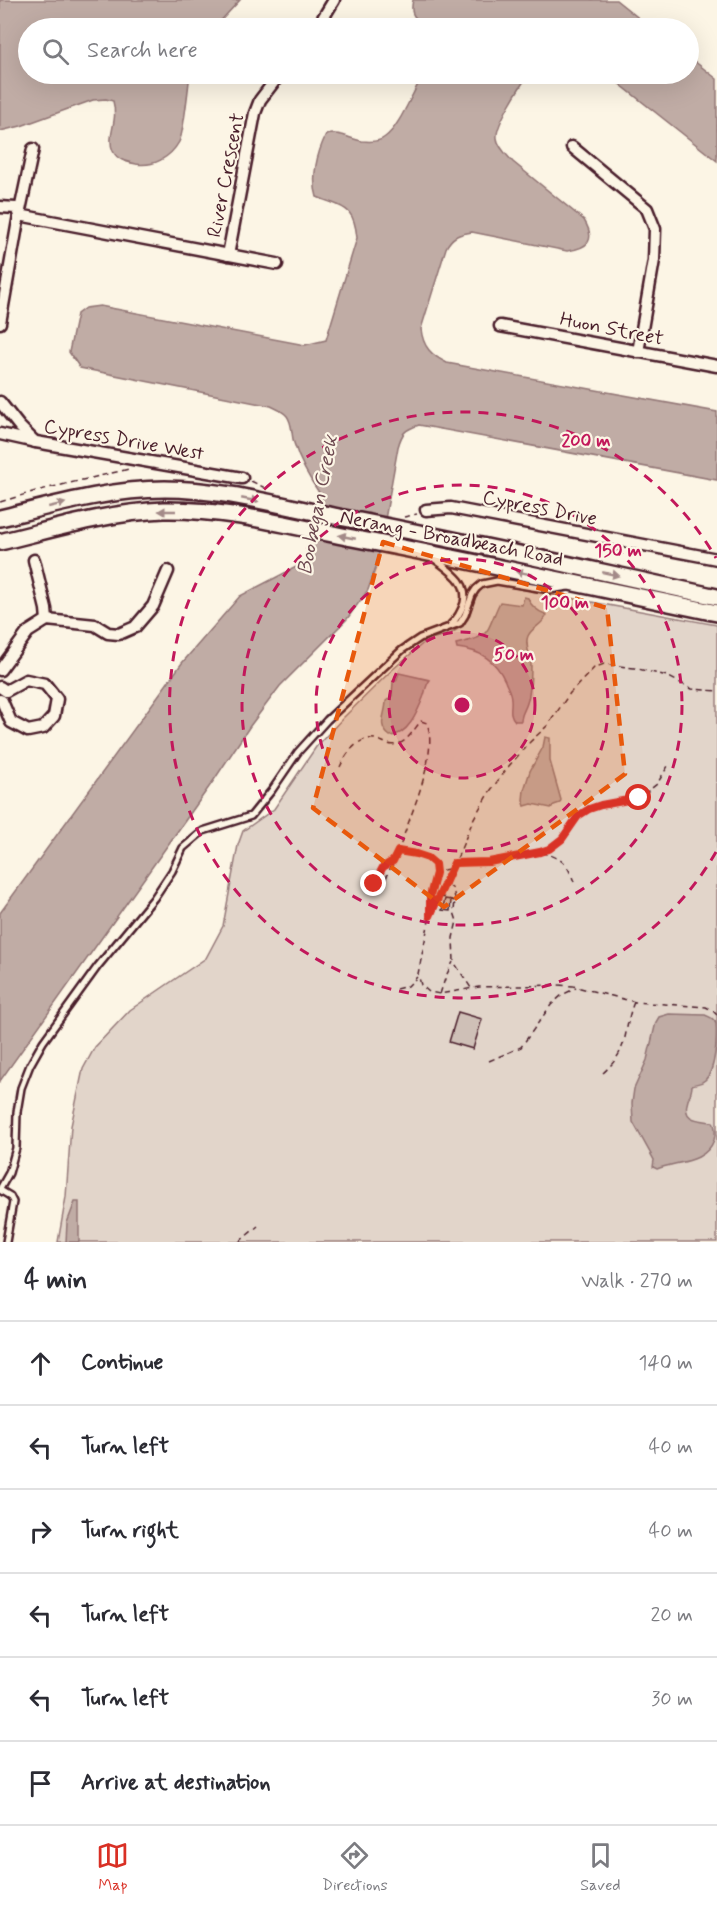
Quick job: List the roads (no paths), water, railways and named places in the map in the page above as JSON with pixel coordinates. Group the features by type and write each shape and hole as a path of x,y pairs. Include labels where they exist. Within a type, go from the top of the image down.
{"main road":[{"name":"Nerang - Broadbeach Road","path":"0,518 123,491 164,489 226,495 390,527 717,597"},
{"name":"Nerang - Broadbeach Road","path":"0,542 100,518 148,511 217,513 386,544 717,613"}],"street":[{"path":"323,18 334,0"},
{"name":"River Crescent","path":"228,255 255,113 260,100 272,84"},
{"path":"572,147 647,209 655,229 654,260 638,352"},
{"path":"0,323 33,149"},
{"path":"0,207 16,208 19,215"},
{"path":"19,215 277,264"},
{"name":"Huon Street","path":"500,326 717,366"},
{"path":"0,402 18,426 36,442"},
{"name":"Cypress Drive West","path":"0,434 242,478"},
{"name":"Cypress Drive","path":"426,510 451,508 717,560"},
{"path":"34,560 47,620"},
{"path":"1,666 28,632 47,620 95,625 108,633 118,634 135,627 153,606 168,571"},
{"path":"0,687 6,691 26,680 45,684 57,699 54,716 43,728 28,731 11,722 0,700"}],"lane":[{"path":"429,553 455,574 463,585 465,598 460,615 448,627"},
{"path":"6,1242 13,1202 10,1196 0,1190 9,1173 16,1148 17,1112 21,1088 30,1065 43,1042 98,966 154,898 172,871 183,848 203,831 252,816 273,790 298,752 327,720 402,650 420,639 457,625 463,619 476,589 486,582 496,581 555,591 581,584"},
{"path":"463,585 476,589"}],"water label":[{"name":"Boobegan Creek","path":"317,505"}]}
